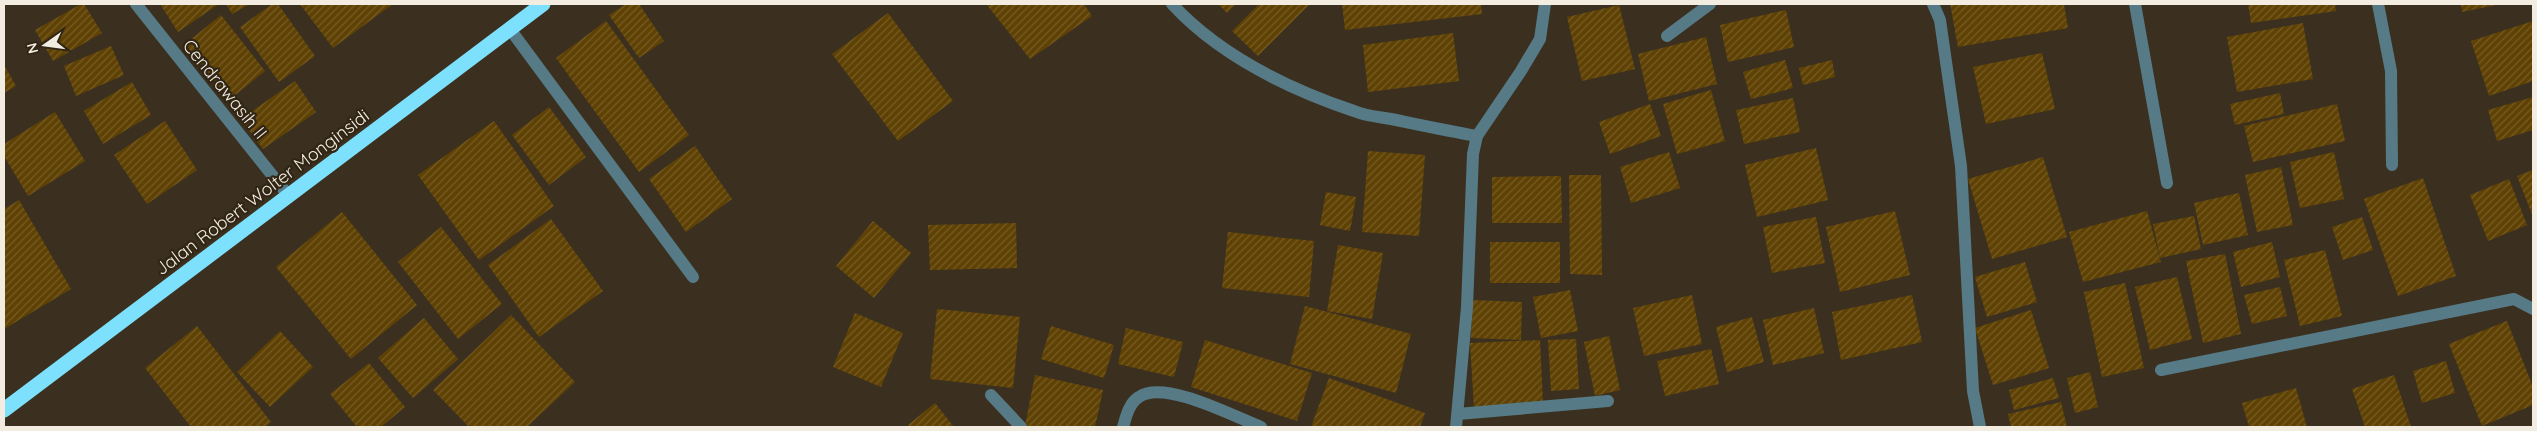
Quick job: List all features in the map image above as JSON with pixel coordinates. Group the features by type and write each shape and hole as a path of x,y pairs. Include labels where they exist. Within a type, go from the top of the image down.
{"highway":[{"name":"Jalan Robert Wolter Monginsidi","path":"4,410 543,4"}],"street":[{"name":"Cendrawasih II","path":"136,4 288,196"},
{"path":"1172,4 1189,22 1228,49 1274,77 1315,96 1356,112 1477,136"},
{"path":"1456,427 1467,307 1471,174 1477,136 1540,39 1545,4"},
{"path":"1667,36 1710,4"},
{"path":"1933,4 1940,20 1961,166 1974,391 1980,427"},
{"path":"2135,4 2167,183"},
{"path":"2378,4 2391,71 2392,165"},
{"path":"510,29 693,277"},
{"path":"2161,370 2514,299 2533,308"},
{"path":"1122,427 1133,402 1140,396 1167,392 1261,427"},
{"path":"991,395 1021,427"},
{"path":"1458,414 1608,401"}],"building":[{"path":"84,4 102,33 53,61 35,30"},
{"path":"160,4 219,4 178,32"},
{"path":"226,4 250,4 232,14"},
{"path":"272,4 278,4 315,56 279,82 240,27"},
{"path":"300,4 393,4 333,48"},
{"path":"626,4 639,4 664,41 639,58 609,15"},
{"path":"986,4 1084,4 1092,16 1030,59"},
{"path":"1218,4 1236,4 1227,13"},
{"path":"1259,4 1310,4 1258,56 1232,31"},
{"path":"1342,4 1481,4 1482,14 1345,30"},
{"path":"1950,4 2064,4 2068,28 1958,47"},
{"path":"2248,4 2335,4 2336,11 2251,23"},
{"path":"2461,4 2496,4 2496,5 2462,12"},
{"path":"1619,5 1635,69 1582,81 1567,17"},
{"path":"1786,10 1794,47 1728,62 1720,25"},
{"path":"888,13 953,101 898,141 832,54"},
{"path":"221,15 265,71 229,100 185,44"},
{"path":"606,21 689,135 639,172 556,58"},
{"path":"2533,21 2533,81 2489,96 2471,41"},
{"path":"2303,23 2313,79 2237,92 2227,37"},
{"path":"1453,33 1459,81 1368,92 1363,45"},
{"path":"1706,37 1717,84 1649,101 1638,54"},
{"path":"111,46 124,75 76,96 64,66"},
{"path":"2042,53 2055,109 1986,124 1973,67"},
{"path":"1785,60 1793,88 1751,99 1743,72"},
{"path":"1832,60 1835,77 1803,85 1799,68"},
{"path":"4,65 16,86 4,93"},
{"path":"295,81 316,112 263,149 241,119"},
{"path":"132,82 151,115 103,144 84,111"},
{"path":"1711,90 1725,141 1677,154 1663,104"},
{"path":"2280,93 2284,114 2235,125 2230,104"},
{"path":"2533,97 2533,130 2497,141 2488,110"},
{"path":"1793,98 1800,132 1744,144 1736,110"},
{"path":"1650,104 1661,136 1610,154 1599,122"},
{"path":"2337,104 2345,141 2253,162 2244,126"},
{"path":"549,107 586,157 549,185 512,135"},
{"path":"55,112 85,161 28,196 4,156 4,144"},
{"path":"165,121 197,170 147,204 114,155"},
{"path":"494,121 554,206 479,260 418,175"},
{"path":"695,146 732,199 686,232 649,179"},
{"path":"1816,148 1828,200 1757,217 1745,165"},
{"path":"1368,151 1425,155 1419,236 1362,232"},
{"path":"1669,152 1680,188 1631,203 1620,167"},
{"path":"2334,152 2344,199 2300,208 2290,162"},
{"path":"2043,157 2067,237 1992,259 1968,179"},
{"path":"2281,167 2293,225 2257,232 2245,175"},
{"path":"2533,170 2533,217 2517,176"},
{"path":"1569,175 1601,175 1602,275 1570,274"},
{"path":"1561,176 1562,223 1492,223 1492,177"},
{"path":"2423,178 2456,276 2398,296 2364,199"},
{"path":"2509,179 2527,225 2488,241 2470,195"},
{"path":"1326,192 1356,197 1350,231 1320,225"},
{"path":"2239,193 2248,235 2203,245 2194,203"},
{"path":"19,200 71,289 4,329 4,209"},
{"path":"1895,211 1910,275 1840,292 1826,227"},
{"path":"2147,211 2161,262 2083,282 2069,232"},
{"path":"342,212 417,305 351,359 276,267"},
{"path":"2194,216 2201,249 2160,258 2153,224"},
{"path":"1816,217 1825,263 1772,273 1763,227"},
{"path":"2362,217 2373,250 2343,260 2332,227"},
{"path":"551,219 603,291 539,337 488,265"},
{"path":"873,221 911,253 874,298 836,266"},
{"path":"1016,223 1017,268 930,270 928,225"},
{"path":"441,227 502,304 458,339 398,262"},
{"path":"1228,232 1314,241 1309,297 1222,288"},
{"path":"1490,242 1560,242 1560,283 1490,283"},
{"path":"2272,242 2280,277 2241,287 2233,252"},
{"path":"1338,245 1383,253 1372,319 1327,311"},
{"path":"2325,250 2342,316 2300,326 2284,260"},
{"path":"2225,254 2241,334 2203,343 2186,261"},
{"path":"2025,262 2037,302 1987,317 1975,277"},
{"path":"2177,277 2192,339 2150,350 2135,287"},
{"path":"2125,283 2144,368 2102,377 2084,292"},
{"path":"2280,287 2287,316 2252,324 2244,295"},
{"path":"1570,290 1578,331 1541,338 1533,297"},
{"path":"1692,295 1702,344 1644,356 1633,308"},
{"path":"1912,295 1922,342 1841,360 1832,312"},
{"path":"1472,300 1522,302 1521,340 1471,338"},
{"path":"1305,306 1411,334 1396,393 1290,364"},
{"path":"1814,308 1824,353 1773,365 1763,320"},
{"path":"937,309 1020,317 1013,388 930,379"},
{"path":"2031,310 2049,368 1993,385 1975,328"},
{"path":"855,313 903,333 881,387 833,367"},
{"path":"511,315 575,382 527,427 469,427 433,390"},
{"path":"1752,317 1764,362 1727,372 1716,327"},
{"path":"424,318 458,359 413,398 378,358"},
{"path":"2507,321 2533,387 2533,405 2482,426 2449,344"},
{"path":"197,326 271,422 265,427 191,427 145,368"},
{"path":"1051,326 1114,345 1104,378 1041,359"},
{"path":"1126,328 1183,342 1174,377 1118,364"},
{"path":"280,331 313,367 270,407 237,372"},
{"path":"1609,336 1620,390 1595,396 1584,342"},
{"path":"1576,339 1579,389 1551,391 1548,340"},
{"path":"1205,340 1312,373 1297,421 1191,387"},
{"path":"1540,340 1543,404 1474,408 1470,343"},
{"path":"1711,349 1719,384 1665,396 1657,361"},
{"path":"2446,361 2455,393 2422,403 2413,371"},
{"path":"369,363 405,407 381,427 357,427 330,394"},
{"path":"2090,372 2098,407 2075,413 2067,378"},
{"path":"1035,375 1103,390 1095,427 1025,426"},
{"path":"2394,375 2411,427 2365,427 2352,389"},
{"path":"1329,378 1425,413 1420,427 1311,427"},
{"path":"2053,378 2059,398 2014,410 2009,390"},
{"path":"2296,388 2307,427 2249,427 2242,403"},
{"path":"2061,402 2067,427 2011,427 2008,414"},
{"path":"935,403 954,427 909,427 908,425"}]}
